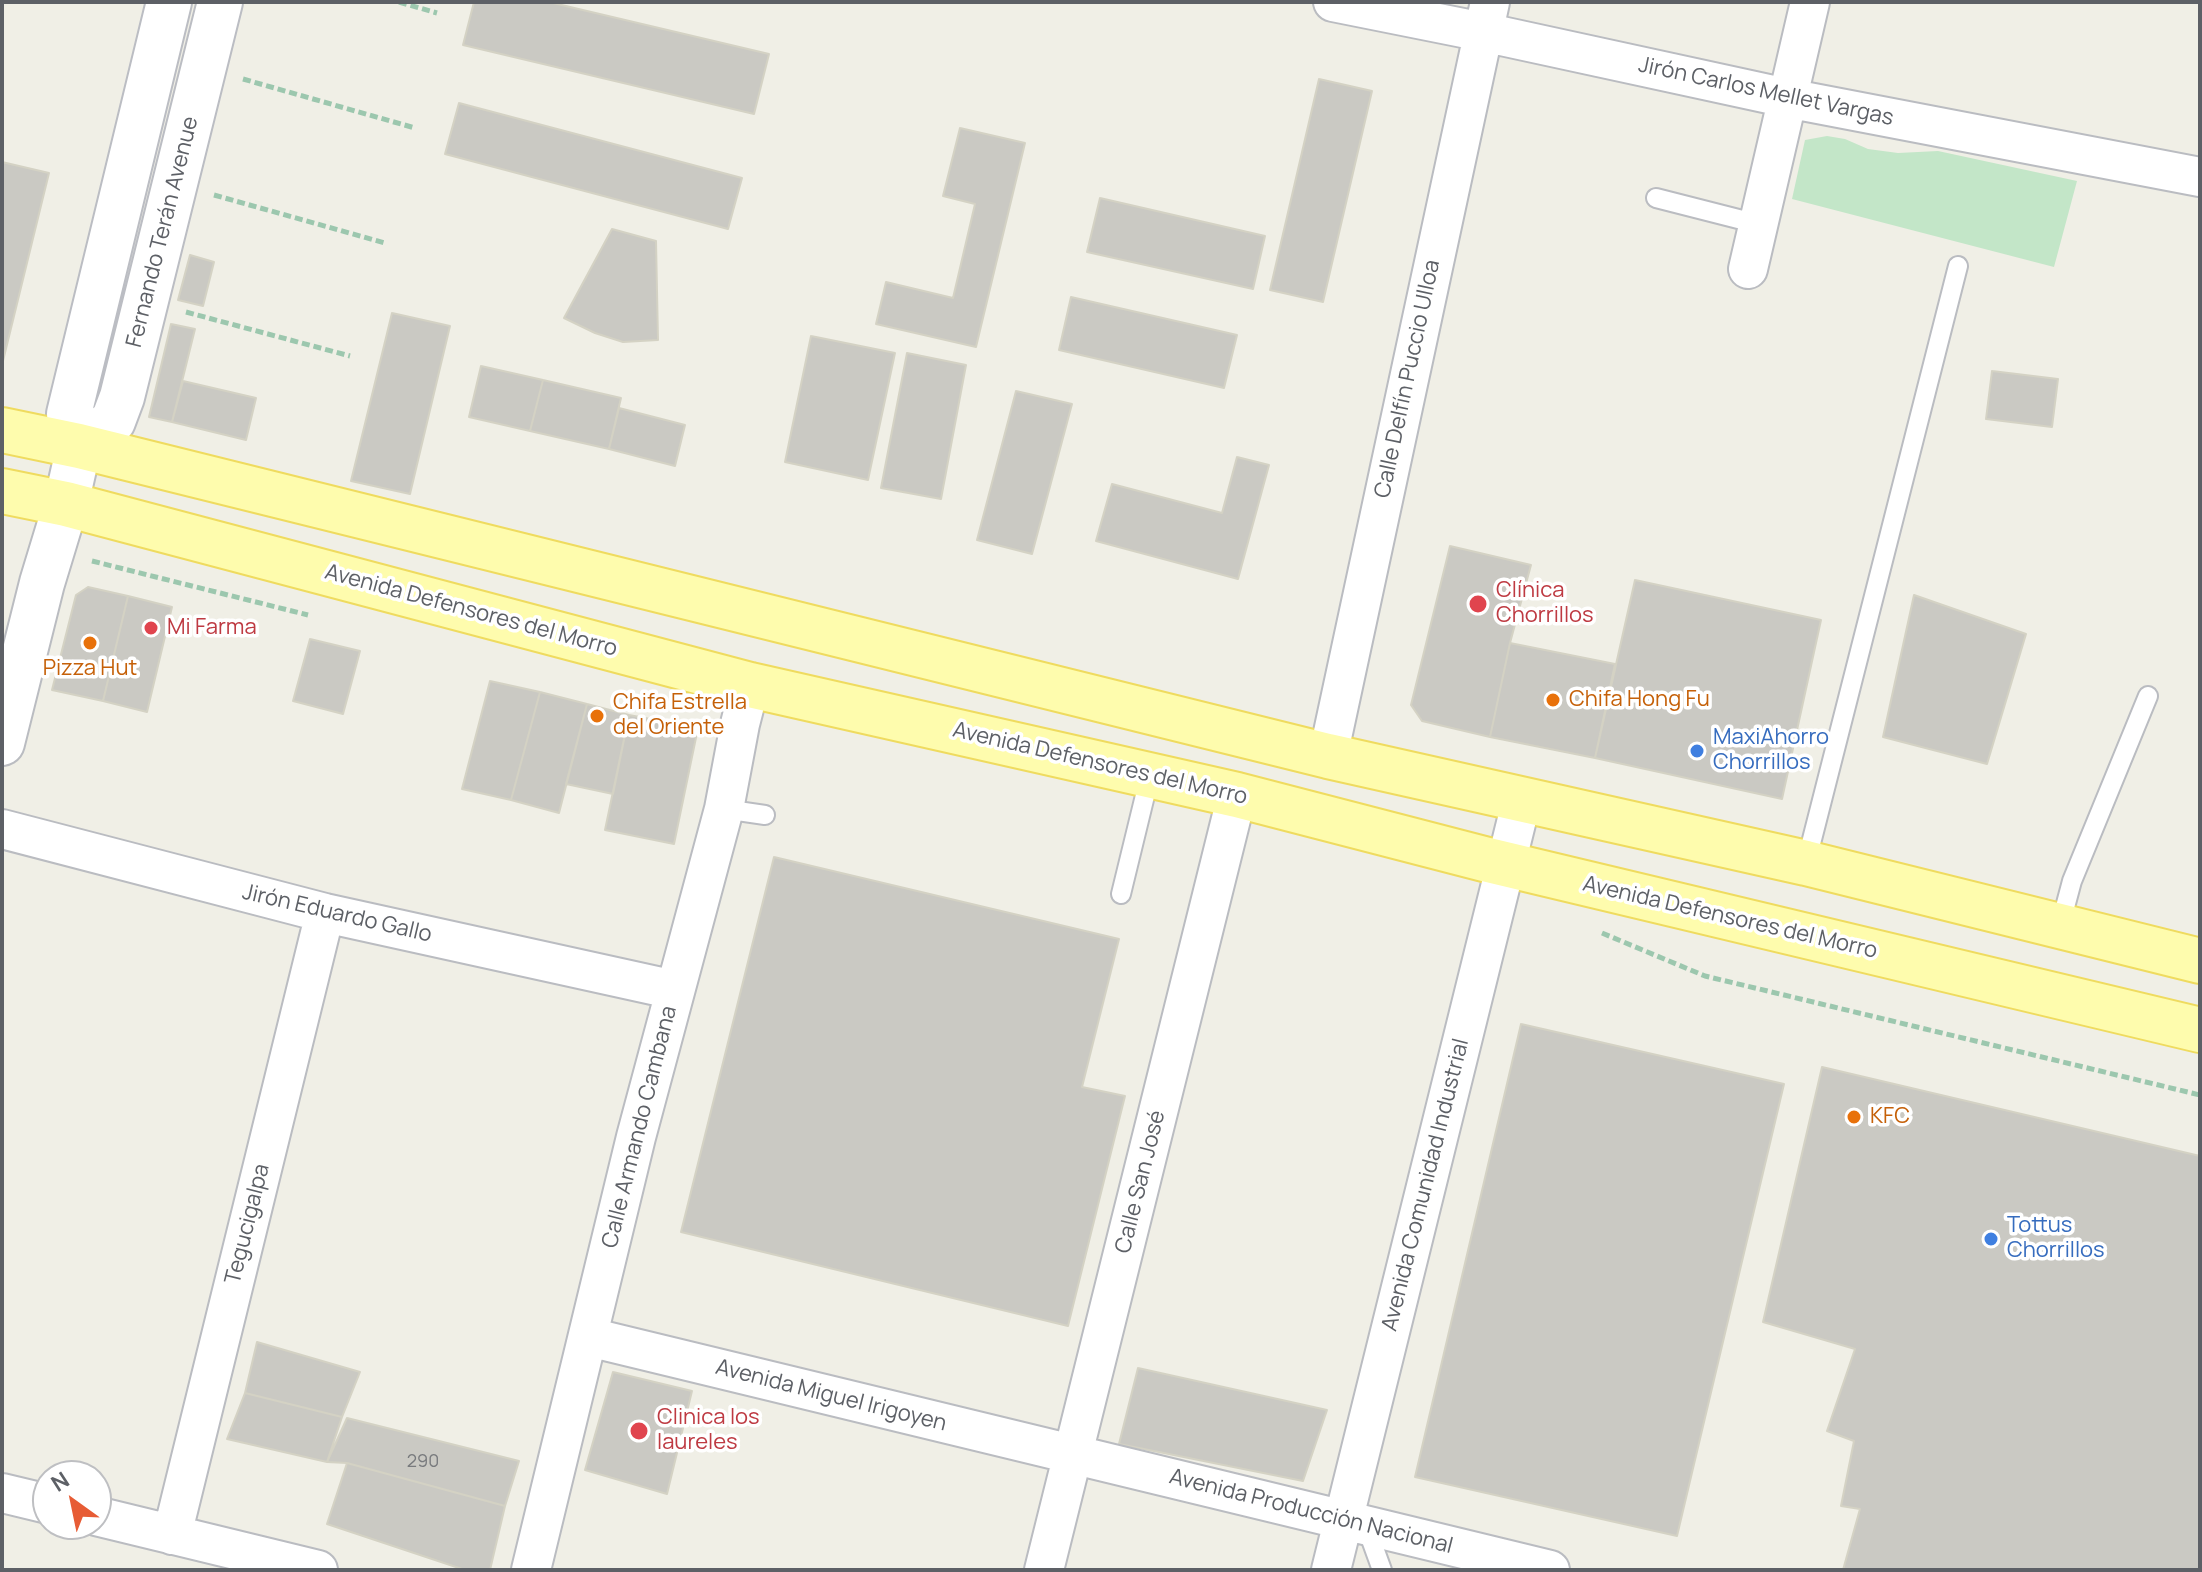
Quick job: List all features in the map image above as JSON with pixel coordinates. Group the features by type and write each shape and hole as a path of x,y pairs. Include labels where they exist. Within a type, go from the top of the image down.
{"main road":[{"path":"2,743 42,583 66,504 79,446 69,414 169,2"},
{"name":"Fernando Terán Avenue","path":"79,446 113,421 122,397 220,2"},
{"path":"2,430 79,446 1328,756 1806,863 2200,961"},
{"name":"Avenida Defensores del Morro","path":"2,491 66,504 750,685 1237,795 1506,864 2200,1030"}],"street":[{"name":"Jirón Carlos Mellet Vargas","path":"1333,2 1486,17 1787,98 2200,177"},
{"path":"1748,269 1810,2"},
{"name":"Calle Delfín Puccio Ulloa","path":"1328,756 1486,17"},
{"name":"Calle Armando Cambana","path":"531,1570 636,1137 724,809 750,685"},
{"name":"Calle San José","path":"1044,1570 1237,795"},
{"name":"Avenida Comunidad Industrial","path":"1331,1570 1355,1523 1522,799"},
{"name":"Jirón Eduardo Gallo","path":"2,829 325,913 675,990"},
{"name":"Tegucigalpa","path":"172,1535 325,913"},
{"name":"Avenida Miguel Irigoyen","path":"589,1337 1072,1455"},
{"name":"Avenida Producción Nacional","path":"1072,1455 1550,1570"},
{"path":"2,1493 32,1500"},
{"path":"112,1520 318,1570"}],"lane":[{"path":"1656,198 1758,224"},
{"path":"1806,863 1958,266"},
{"path":"2060,926 2072,881 2148,696"},
{"path":"1121,894 1150,775"},
{"path":"724,809 765,815"},
{"path":"1355,1523 1382,1570"}],"path":[{"path":"399,2 437,13"},
{"path":"204,68 415,128"},
{"path":"175,184 385,243"},
{"path":"146,302 350,356"}],"green space":[{"path":"1827,136 1845,139 1868,149 1898,153 1938,151 2077,181 2054,267 1792,199 1805,140"}],"building":[{"path":"474,2 549,2 769,54 754,114 463,45"},
{"path":"1319,79 1372,91 1323,302 1270,290"},
{"path":"459,103 742,178 728,229 445,154"},
{"path":"960,128 1025,143 976,347 876,324 886,282 953,298 975,204 943,196"},
{"path":"2,162 49,173 2,365"},
{"path":"1100,198 1265,236 1253,289 1087,252"},
{"path":"612,229 656,241 658,340 623,342 564,318"},
{"path":"190,255 214,262 203,306 178,300"},
{"path":"1071,297 1237,335 1224,388 1059,350"},
{"path":"392,313 450,326 410,494 351,481"},
{"path":"171,324 195,329 172,422 149,417"},
{"path":"811,336 895,353 868,480 785,462"},
{"path":"907,353 966,365 941,499 881,488"},
{"path":"481,366 543,380 530,431 469,417"},
{"path":"1992,371 2058,379 2052,427 1986,419"},
{"path":"543,380 621,398 609,449 530,431"},
{"path":"183,381 256,398 246,440 172,422"},
{"path":"1016,391 1072,404 1032,554 977,540"},
{"path":"619,408 685,425 675,466 609,449"},
{"path":"1237,457 1269,465 1238,579 1096,541 1112,484 1222,513"},
{"name":"Clínica Chorrillos","path":"1450,546 1531,565 1490,737 1422,721 1411,705"},
{"path":"1635,580 1821,620 1782,799 1595,758"},
{"name":"Pizza Hut","path":"88,587 128,596 103,701 52,690 76,595"},
{"path":"1914,595 2026,634 1987,764 1883,737"},
{"path":"128,596 172,607 147,712 103,701"},
{"path":"310,639 360,651 343,714 293,701"},
{"name":"Chifa Hong Fu","path":"1510,643 1615,664 1595,758 1490,737"},
{"path":"490,681 540,692 511,800 462,789"},
{"path":"540,692 587,704 559,813 511,800"},
{"path":"587,704 629,715 613,794 566,784"},
{"path":"629,715 698,728 674,844 605,830"},
{"path":"774,857 1119,939 1082,1087 1125,1096 1068,1326 681,1232"},
{"path":"1521,1024 1784,1084 1677,1536 1415,1477"},
{"name":"Tottus Chorrillos","path":"1822,1067 2200,1156 2200,1570 1843,1570 1860,1509 1841,1506 1854,1441 1827,1431 1855,1349 1763,1322"},
{"path":"257,1342 360,1372 342,1417 245,1393"},
{"path":"1138,1368 1327,1410 1303,1481 1119,1444"},
{"name":"Clinica los laureles","path":"613,1372 692,1391 667,1494 585,1470"},
{"path":"245,1393 342,1417 327,1462 227,1439"},
{"path":"347,1418 519,1461 505,1506 347,1463 327,1462"},
{"path":"347,1463 505,1506 490,1570 465,1570 327,1524"}],"place":[{"name":"Clínica Chorrillos","path":"1478,604"},
{"name":"Mi Farma","path":"151,628"},
{"name":"Pizza Hut","path":"90,643"},
{"name":"Chifa Hong Fu","path":"1553,700"},
{"name":"Chifa Estrella del Oriente","path":"597,716"},
{"name":"MaxiAhorro Chorrillos","path":"1697,751"},
{"name":"KFC","path":"1854,1117"},
{"name":"Tottus Chorrillos","path":"1991,1239"},
{"name":"Clinica los laureles","path":"639,1431"}]}
